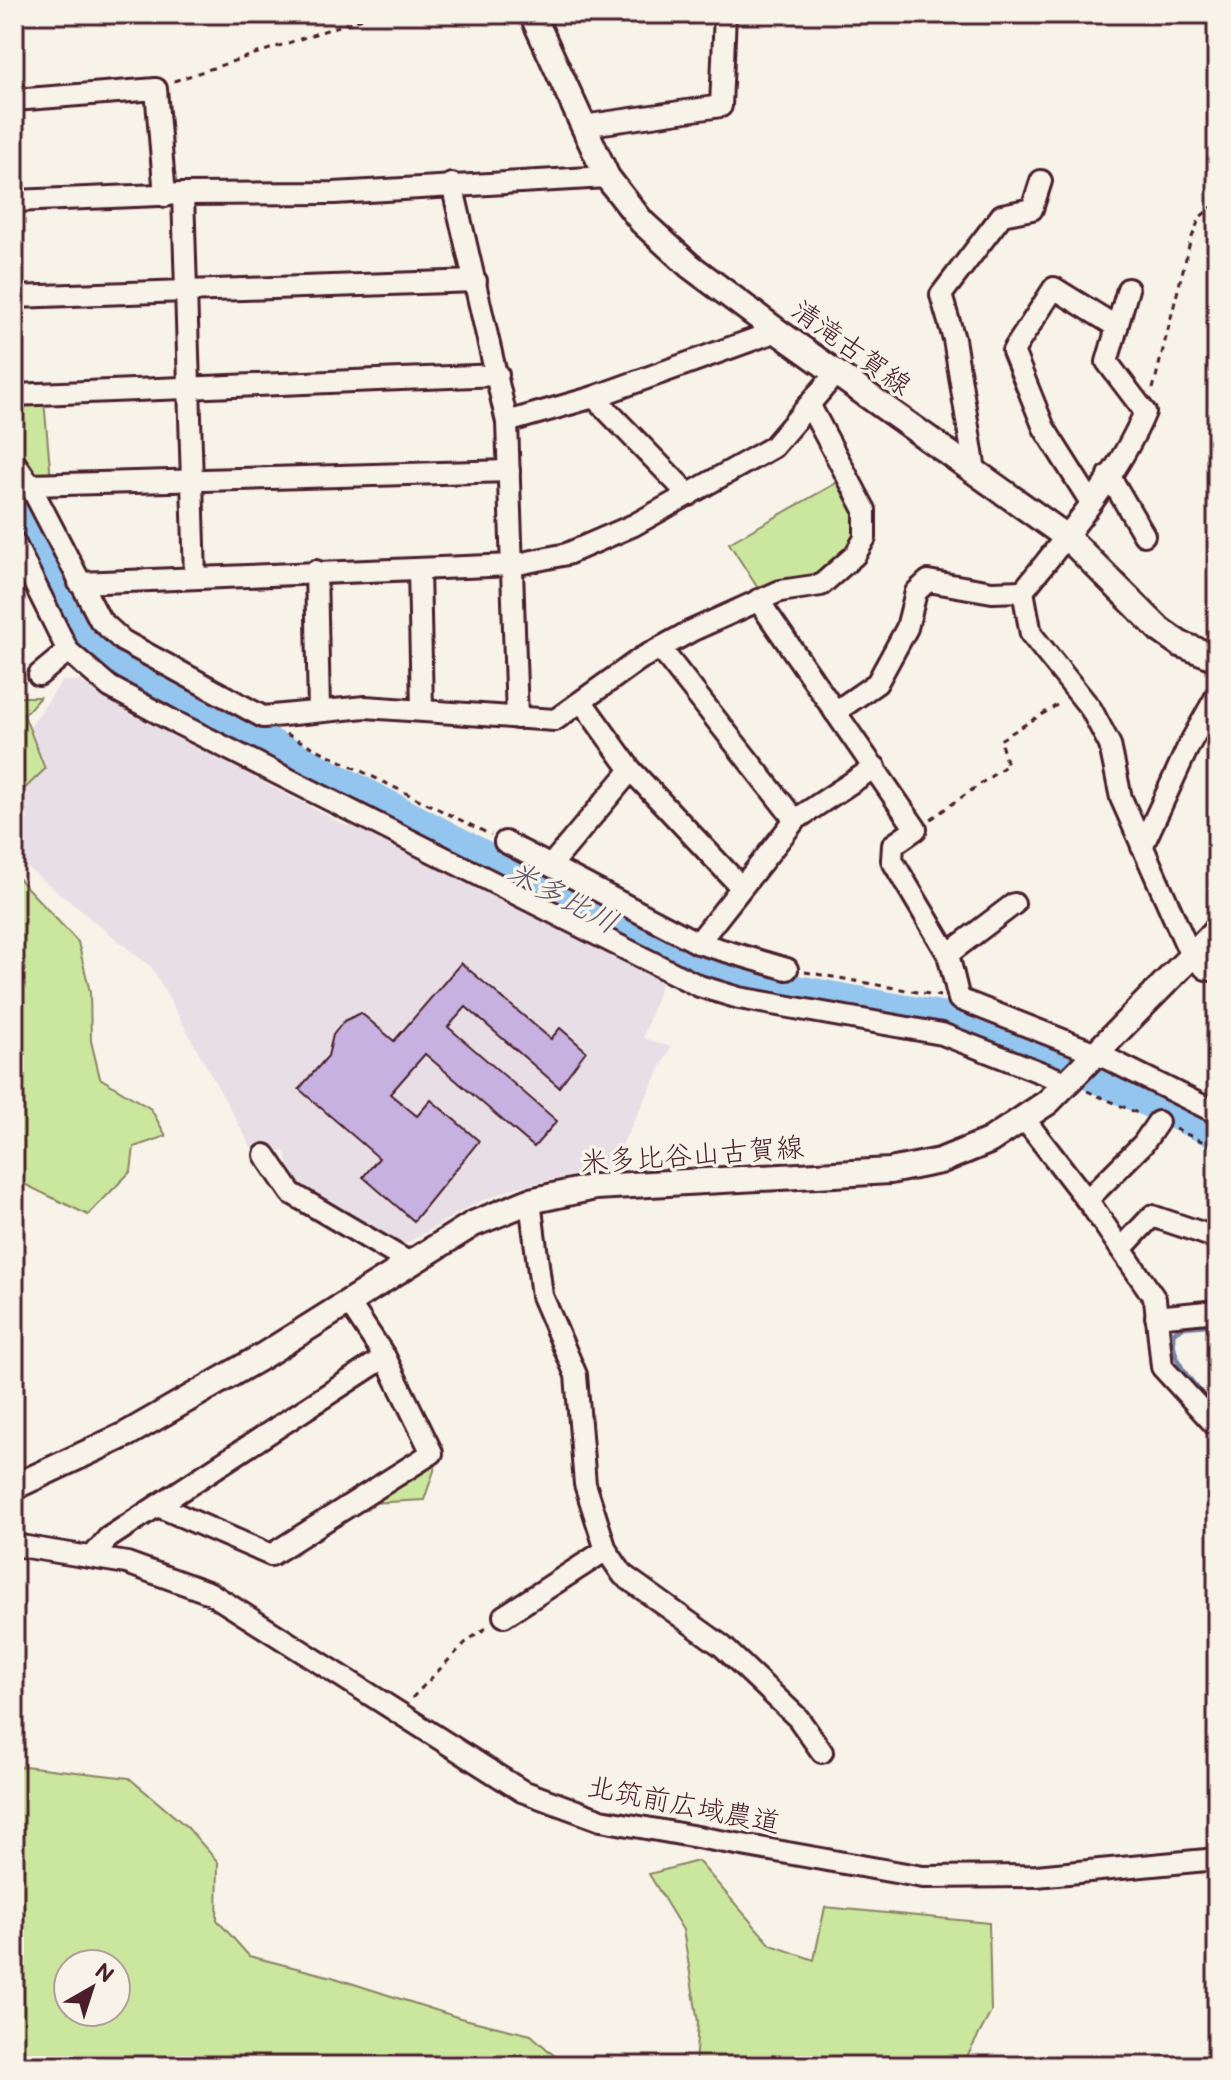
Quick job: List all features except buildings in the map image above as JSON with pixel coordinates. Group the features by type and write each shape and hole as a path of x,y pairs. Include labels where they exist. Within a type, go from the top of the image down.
{"main road":[{"name":"清滝古賀線","path":"532,14 607,177 642,222 690,266 777,331 1068,538 1160,630 1180,644 1217,658"},
{"name":"米多比谷山古賀線","path":"14,1487 52,1472 127,1434 473,1224 530,1201 595,1187 890,1171 940,1161 989,1141 1025,1120 1068,1083 1217,930"},
{"path":"14,1498 52,1472"}],"street":[{"path":"583,126 721,106 725,14"},
{"path":"14,100 156,89 186,290 195,577"},
{"path":"14,201 334,193 607,177"},
{"path":"975,471 954,339 941,295 1002,215 1032,209 1041,181"},
{"path":"452,184 507,422 517,718"},
{"path":"14,297 476,281"},
{"path":"1090,501 1044,428 1013,351 1054,288 1117,327"},
{"path":"835,712 877,683 907,628 916,592 922,583 928,581 992,592 1023,591 1068,538 1132,442 1145,412 1107,362 1128,289"},
{"path":"507,422 594,397 777,331"},
{"path":"79,583 513,565 567,554 689,495 773,447 836,373"},
{"path":"14,395 498,375"},
{"path":"594,397 689,495"},
{"path":"14,462 30,485 100,620 123,641 263,717 365,707 555,720 660,648 780,591 821,585 855,555 865,538 865,510 810,406"},
{"path":"30,485 509,471"},
{"path":"1109,475 1144,535"},
{"path":"14,542 68,651 110,687 173,721 699,986 739,998 942,1034 1068,1083"},
{"path":"419,569 422,709"},
{"path":"316,571 319,711"},
{"path":"1023,591 1031,634 1079,691 1110,745 1121,798 1191,956 1206,969 1217,971"},
{"path":"758,600 916,829 893,845 892,860 948,954 959,999 1094,1056 1217,1113"},
{"path":"660,648 795,820"},
{"path":"39,675 68,651"},
{"path":"1142,847 1189,745 1217,695"},
{"path":"582,702 631,770 741,887"},
{"path":"698,943 795,820 875,767"},
{"path":"552,864 631,770"},
{"path":"505,842 698,943 787,969"},
{"path":"948,954 1014,904"},
{"path":"1025,1120 1087,1200 1155,1299 1162,1367 1217,1427"},
{"path":"1087,1200 1143,1144 1158,1122"},
{"path":"265,1155 291,1193 410,1263"},
{"path":"530,1201 542,1296 576,1375 585,1484 606,1550 623,1575 722,1646 798,1718 822,1752"},
{"path":"1121,1249 1152,1216 1217,1238"},
{"path":"158,1506 271,1555 432,1453 385,1357 348,1301"},
{"path":"1156,1317 1217,1311"},
{"path":"92,1557 108,1538 385,1357"},
{"name":"北筑前広域農道","path":"14,1545 141,1567 210,1593 522,1791 576,1812 647,1829 923,1877 1036,1876 1217,1859"},
{"path":"504,1616 606,1550"}],"path":[{"path":"156,89 188,75 375,14"},
{"path":"1145,412 1161,365 1190,242 1200,217 1217,203"},
{"path":"916,829 1007,765 1000,740 1079,691"},
{"path":"263,717 289,736 505,842"},
{"path":"787,969 959,999"},
{"path":"398,1712 468,1640 504,1616"}],"shaded area":[{"path":"62,681 80,681 107,700 347,826 356,826 662,980 643,1038 671,1047 611,1167 517,1187 472,1205 404,1245 294,1179 285,1152 251,1147 152,968 23,864 16,833 29,818 14,806 14,750"}],"green space":[{"path":"44,400 51,480 36,480 14,454 14,402"},
{"path":"842,480 861,517 858,538 816,581 759,590 729,543"},
{"path":"14,697 40,697 24,715 45,769 17,796 14,804"},
{"path":"14,874 78,942 90,992 91,1041 100,1078 151,1109 166,1136 134,1147 131,1171 88,1215 26,1185 14,1168"},
{"path":"439,1456 424,1500 370,1503"},
{"path":"24,1766 129,1778 187,1827 218,1862 217,1920 249,1956 332,1977 460,2018 531,2035 566,2066 14,2066 14,1770"},
{"path":"698,1861 771,1945 814,1960 825,1907 989,1923 991,2012 962,2066 695,2066 698,2022 683,1930 649,1874"}],"waterway":[{"name":"米多比川","path":"14,497 47,554 65,601 95,639 123,667 188,696 245,731 664,951 719,973 769,986 951,1019 1052,1057 1217,1133"},
{"path":"1217,1324 1182,1327 1173,1333 1173,1345 1180,1365 1217,1410"}]}
